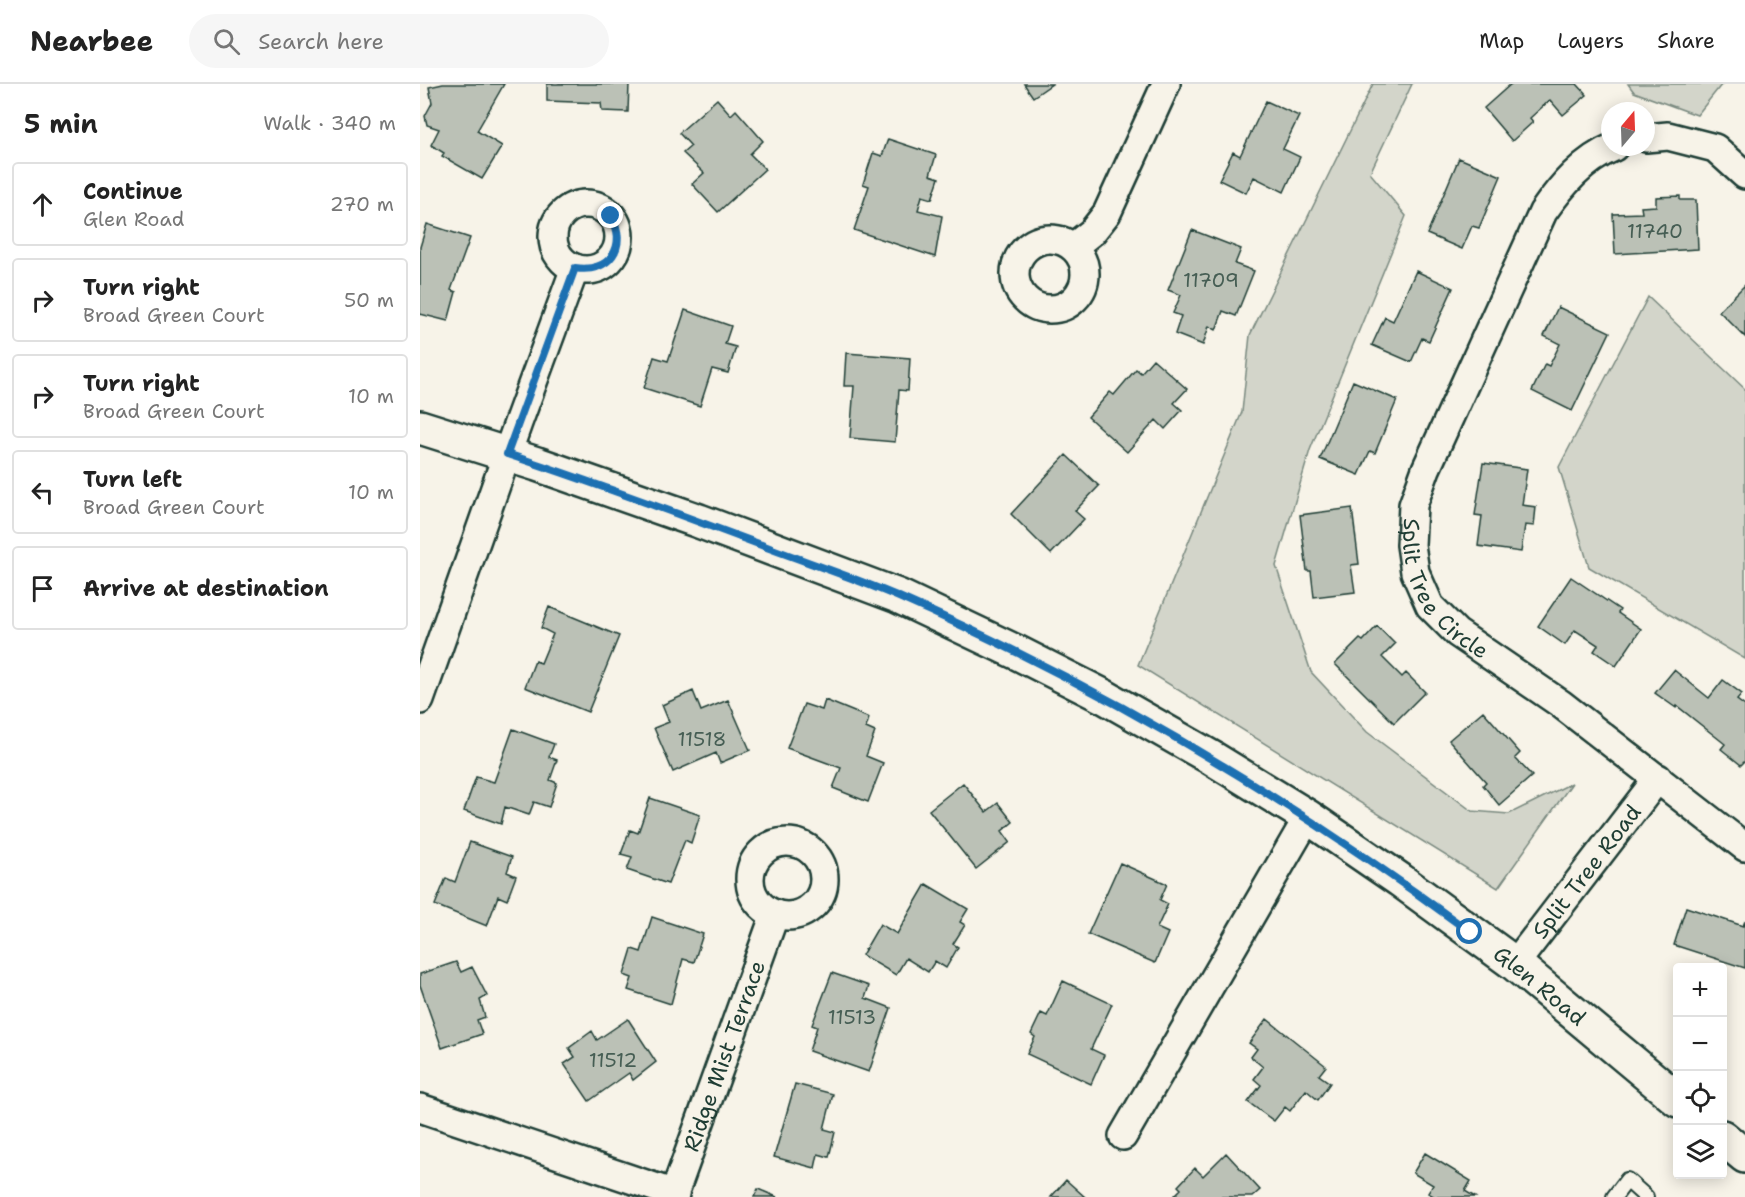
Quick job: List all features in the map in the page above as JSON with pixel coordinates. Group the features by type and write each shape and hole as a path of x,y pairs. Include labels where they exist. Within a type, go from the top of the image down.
{"main road":[{"name":"Glen Road","path":"420,427 507,454 699,521 898,596 1105,697 1212,758 1308,818 1400,880 1515,964 1673,1097"},
{"path":"1727,1141 1745,1156"}],"street":[{"path":"1073,248 1092,232 1107,213 1166,84"},
{"path":"1655,137 1668,136 1715,148 1745,175"},
{"name":"Split Tree Circle","path":"1601,153 1562,185 1543,212 1426,469 1413,505 1411,546 1414,572 1430,606 1457,633 1561,704 1745,848"},
{"path":"420,700 575,268"},
{"name":"Split Tree Road","path":"1515,964 1658,778"},
{"path":"1123,1136 1308,818"},
{"name":"Ridge Mist Terrace","path":"674,1196 775,914"},
{"path":"420,1108 674,1196"}],"lane":[{"path":"1614,1197 1627,1180 1646,1197"}],"shaded area":[{"path":"1373,84 1412,84 1370,173 1406,216 1310,450 1276,566 1311,672 1367,732 1472,811 1509,814 1572,783 1498,888 1138,665 1242,412 1250,335"},
{"path":"1628,84 1722,84 1697,115 1634,92"},
{"path":"1648,297 1745,389 1745,659 1589,567 1559,467"}],"building":[{"path":"443,84 504,84 477,131 502,146 482,179 442,156 444,153 431,145 439,129 427,125 425,116 432,103 429,87"},
{"path":"547,84 629,84 628,112 602,111 601,103 547,101"},
{"path":"1024,84 1052,84 1033,97"},
{"path":"1511,84 1577,84 1587,95 1563,115 1550,100 1530,118 1533,122 1512,141 1484,108"},
{"path":"717,99 731,115 736,110 763,141 750,154 765,169 718,212 692,184 704,173 683,153 691,146 679,133"},
{"path":"1266,101 1299,116 1283,149 1300,157 1284,192 1254,177 1246,193 1219,180 1233,152 1240,156"},
{"path":"888,139 936,155 930,175 939,178 932,199 922,196 918,210 942,216 935,257 854,230 869,186 863,184 873,153 882,156"},
{"path":"1459,158 1501,176 1479,228 1472,226 1462,249 1427,234"},
{"path":"1680,196 1680,200 1696,200 1698,249 1615,254 1613,214 1642,213 1641,207 1656,206 1656,197"},
{"path":"427,224 470,238 451,290 456,292 448,321 420,314 420,247"},
{"path":"1192,230 1241,249 1235,264 1254,271 1236,316 1223,311 1216,330 1209,326 1203,345 1175,334 1181,316 1173,313 1181,295 1168,290"},
{"path":"1416,271 1453,288 1429,341 1422,338 1411,362 1372,345 1385,317 1393,321"},
{"path":"1745,285 1745,337 1719,311"},
{"path":"1558,307 1610,332 1572,411 1532,391 1545,364 1549,366 1560,344 1544,336"},
{"path":"685,310 731,326 725,344 736,347 728,373 712,369 700,406 644,388 654,357 668,361"},
{"path":"846,353 910,358 908,391 899,390 895,442 850,438 854,386 844,386"},
{"path":"1153,359 1187,389 1174,403 1182,410 1165,429 1156,420 1127,452 1088,417 1110,392 1114,395 1136,369 1141,373"},
{"path":"1353,381 1397,400 1375,453 1370,451 1359,475 1320,459"},
{"path":"1066,455 1099,486 1075,511 1084,519 1051,554 1011,514"},
{"path":"1483,463 1527,469 1522,505 1536,507 1534,526 1525,525 1521,552 1478,546 1482,516 1475,515"},
{"path":"1352,508 1359,564 1351,565 1355,592 1314,597 1311,571 1307,571 1300,515"},
{"path":"1571,577 1620,610 1618,613 1641,629 1616,666 1594,651 1598,645 1575,630 1565,645 1538,626"},
{"path":"549,607 619,636 588,712 525,687 535,661 541,663 553,634 541,628"},
{"path":"1377,626 1395,644 1382,657 1402,677 1406,673 1425,692 1394,723 1335,664"},
{"path":"1674,670 1709,698 1723,680 1742,694 1737,700 1745,706 1745,761 1741,765 1721,749 1725,744 1677,706 1676,708 1655,693"},
{"path":"693,691 701,711 728,700 750,750 720,763 716,753 673,772 654,728 669,722 662,705"},
{"path":"825,700 869,718 866,728 875,732 866,756 883,763 868,802 833,788 841,768 787,748 804,704 822,710"},
{"path":"1483,711 1520,753 1515,758 1532,776 1499,805 1483,785 1486,782 1449,740"},
{"path":"513,729 554,744 549,757 557,760 550,780 557,783 549,807 534,802 529,815 505,807 501,824 464,811 476,777 494,782"},
{"path":"963,783 986,812 998,803 1013,822 1002,831 1010,842 976,869 929,810"},
{"path":"650,798 700,815 691,843 685,840 668,884 627,870 632,857 621,854 630,830 638,833"},
{"path":"470,842 512,857 507,872 516,876 507,900 498,896 487,926 435,905 446,878 455,882"},
{"path":"1120,863 1167,884 1160,900 1168,904 1157,928 1168,933 1155,963 1088,934"},
{"path":"926,884 968,909 960,922 965,925 953,944 958,947 946,968 935,961 928,972 906,958 896,975 862,955 880,924 897,934"},
{"path":"1686,907 1743,926 1745,921 1745,968 1674,945"},
{"path":"652,917 703,934 694,962 683,959 671,1004 628,990 632,978 624,975 632,949 641,952"},
{"path":"456,962 461,972 472,967 487,996 480,1000 485,1017 477,1020 482,1034 442,1048 420,985 420,974"},
{"path":"832,973 869,986 865,998 891,1008 869,1072 809,1051 817,1027 812,1025"},
{"path":"1063,981 1112,1004 1091,1049 1104,1055 1091,1084 1027,1054 1035,1037 1031,1034 1041,1013 1047,1016"},
{"path":"628,1019 656,1062 633,1080 629,1073 589,1101 564,1064 575,1057 569,1048 592,1031 597,1040"},
{"path":"1267,1019 1326,1066 1319,1075 1330,1083 1318,1100 1306,1090 1290,1111 1285,1107 1274,1121 1248,1102 1261,1085 1254,1079 1263,1067 1251,1057 1257,1049 1249,1043"},
{"path":"795,1084 833,1094 824,1129 835,1132 829,1157 818,1154 815,1168 774,1157"},
{"path":"1226,1153 1260,1190 1252,1197 1173,1197 1181,1189 1178,1186 1195,1168 1203,1176"},
{"path":"1425,1153 1471,1181 1465,1191 1475,1197 1435,1197 1428,1193 1433,1185 1413,1173"},
{"path":"1066,1180 1085,1197 1051,1197"},
{"path":"758,1189 777,1197 754,1197"}],"route":[{"path":"611,216 618,233 615,252 610,259 594,269 575,268 507,454 699,521 898,596 1018,653 1105,697 1212,758 1308,818 1400,880 1470,932"}]}
